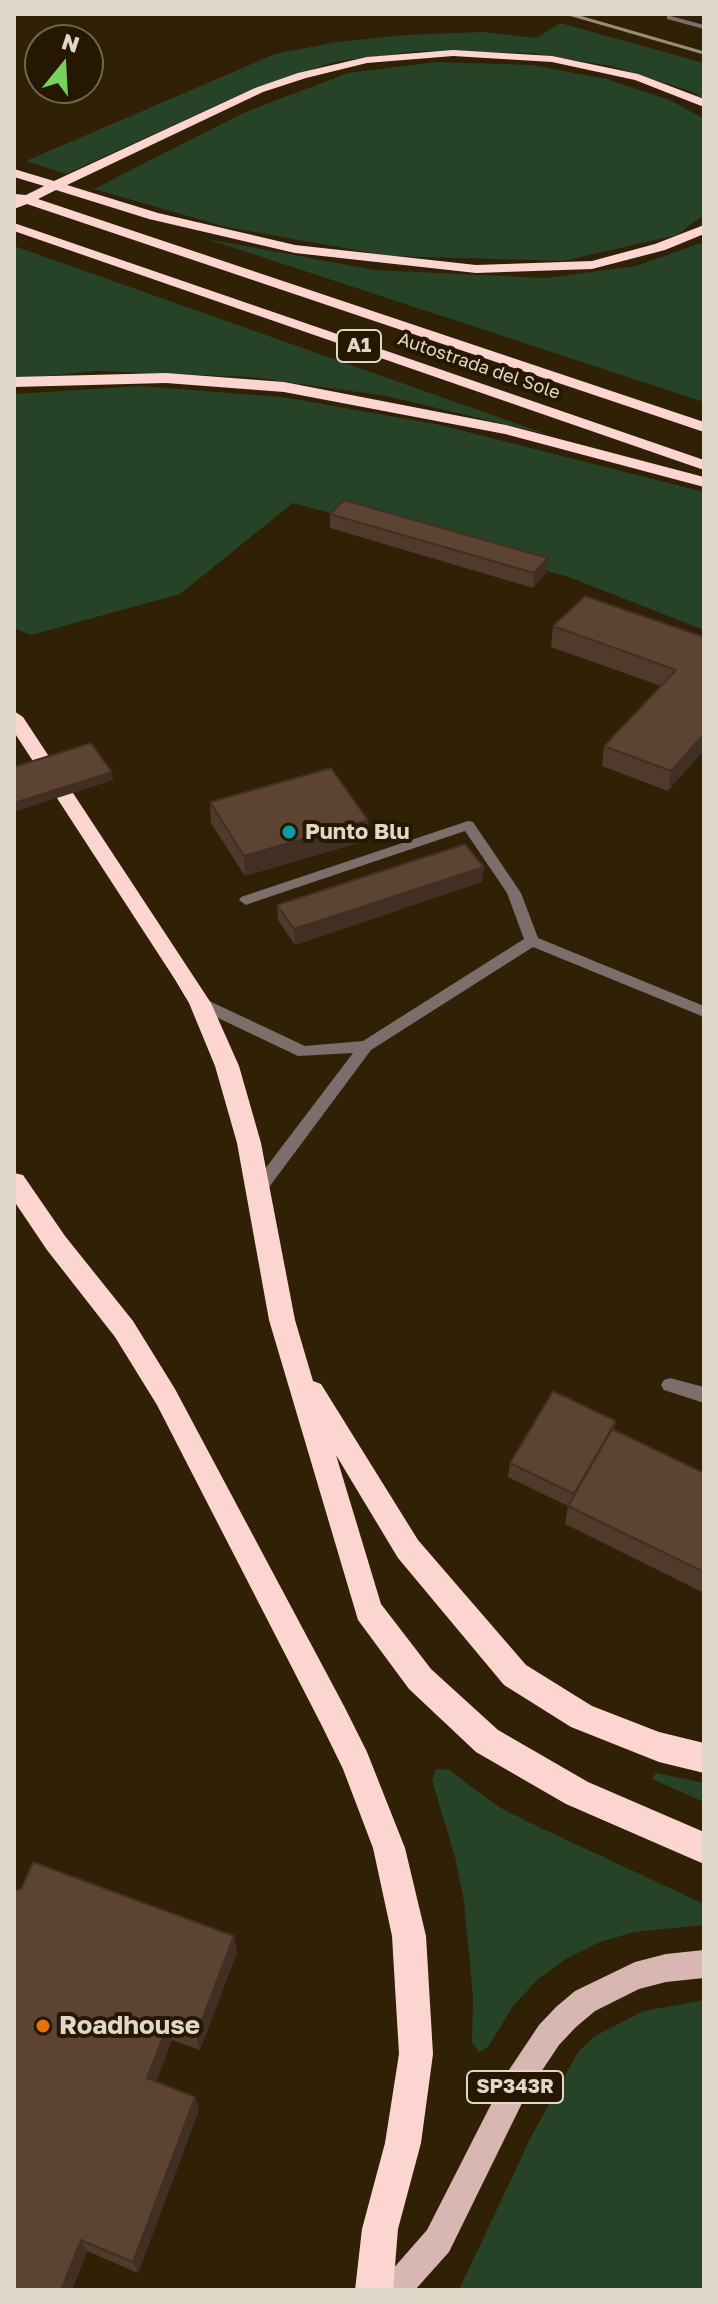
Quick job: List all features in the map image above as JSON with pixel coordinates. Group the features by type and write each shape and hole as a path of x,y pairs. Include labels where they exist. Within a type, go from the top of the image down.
{"highway":[{"path":"14,205 274,84 318,70 384,58 470,53 552,59 638,77 704,103"},
{"path":"14,173 154,216 295,249 476,269 592,265 660,247 704,229"},
{"name":"Autostrada del Sole","path":"14,195 704,427"},
{"name":"Autostrada del Sole","path":"14,227 704,465"},
{"path":"14,382 166,378 298,389 506,430 704,482"},
{"path":"14,717 200,1003 215,1034 239,1102 272,1276 293,1362 368,1610 420,1679 487,1741 577,1793 704,1848"},
{"path":"14,1182 56,1243 124,1329 166,1397 339,1728 375,1806 389,1848 409,1936 416,2054 403,2143 377,2247 374,2290"},
{"path":"293,1362 408,1549 515,1675 582,1717 659,1747 704,1758"}],"main road":[{"name":"SP343R","path":"395,2290 416,2270 438,2241 517,2083 557,2026 585,2001 635,1976 666,1968 704,1964"}],"lane":[{"path":"670,17 704,27"},
{"path":"246,900 468,825 514,893 532,941 704,1012"},
{"path":"258,1190 366,1046 532,941"},
{"path":"200,1003 303,1052 366,1046"},
{"path":"670,1385 704,1395"}],"green space":[{"path":"560,23 704,63 704,99 693,92 611,66 531,53 418,51 334,62 250,90 66,174 26,161 275,54 337,42 406,35 483,32 536,38"},
{"path":"436,62 531,65 607,79 670,100 704,119 704,215 677,235 563,261 389,256 226,227 94,189 243,113 348,73"},
{"path":"207,239 375,270 546,278 636,266 704,242 704,402"},
{"path":"14,246 546,434 386,396 252,377 98,371 14,379"},
{"path":"141,386 282,397 436,424 704,492 704,630 569,577 293,503 180,594 31,635 14,628 14,394"},
{"path":"436,1769 449,1770 499,1807 704,1904 704,1925 634,1932 600,1942 567,1958 538,1979 513,2006 488,2047 479,2052 472,2042 473,1997 464,1901 455,1857 432,1780"},
{"path":"656,1773 704,1783 704,1802 652,1779"},
{"path":"704,2000 704,2290 459,2290 531,2137 578,2052 595,2036 644,2011"}],"building":[{"path":"344,500 548,558 534,573 330,514"},
{"path":"585,596 704,637 704,734 671,771 604,746 676,670 553,626"},
{"path":"91,743 112,772 14,803 14,767"},
{"name":"Punto Blu","path":"331,768 368,820 244,856 210,802"},
{"path":"465,844 484,867 294,929 277,905"},
{"path":"553,1391 616,1421 574,1494 510,1463"},
{"path":"612,1429 704,1473 704,1572 568,1506"},
{"path":"33,1862 234,1936 196,2035 168,2025 147,2078 195,2097 133,2262 81,2240 61,2290 14,2290 14,1890 21,1889"}],"railway":[{"path":"569,14 704,53"}],"place":[{"name":"Punto Blu","path":"289,832"},
{"name":"Roadhouse","path":"43,2026"}]}
